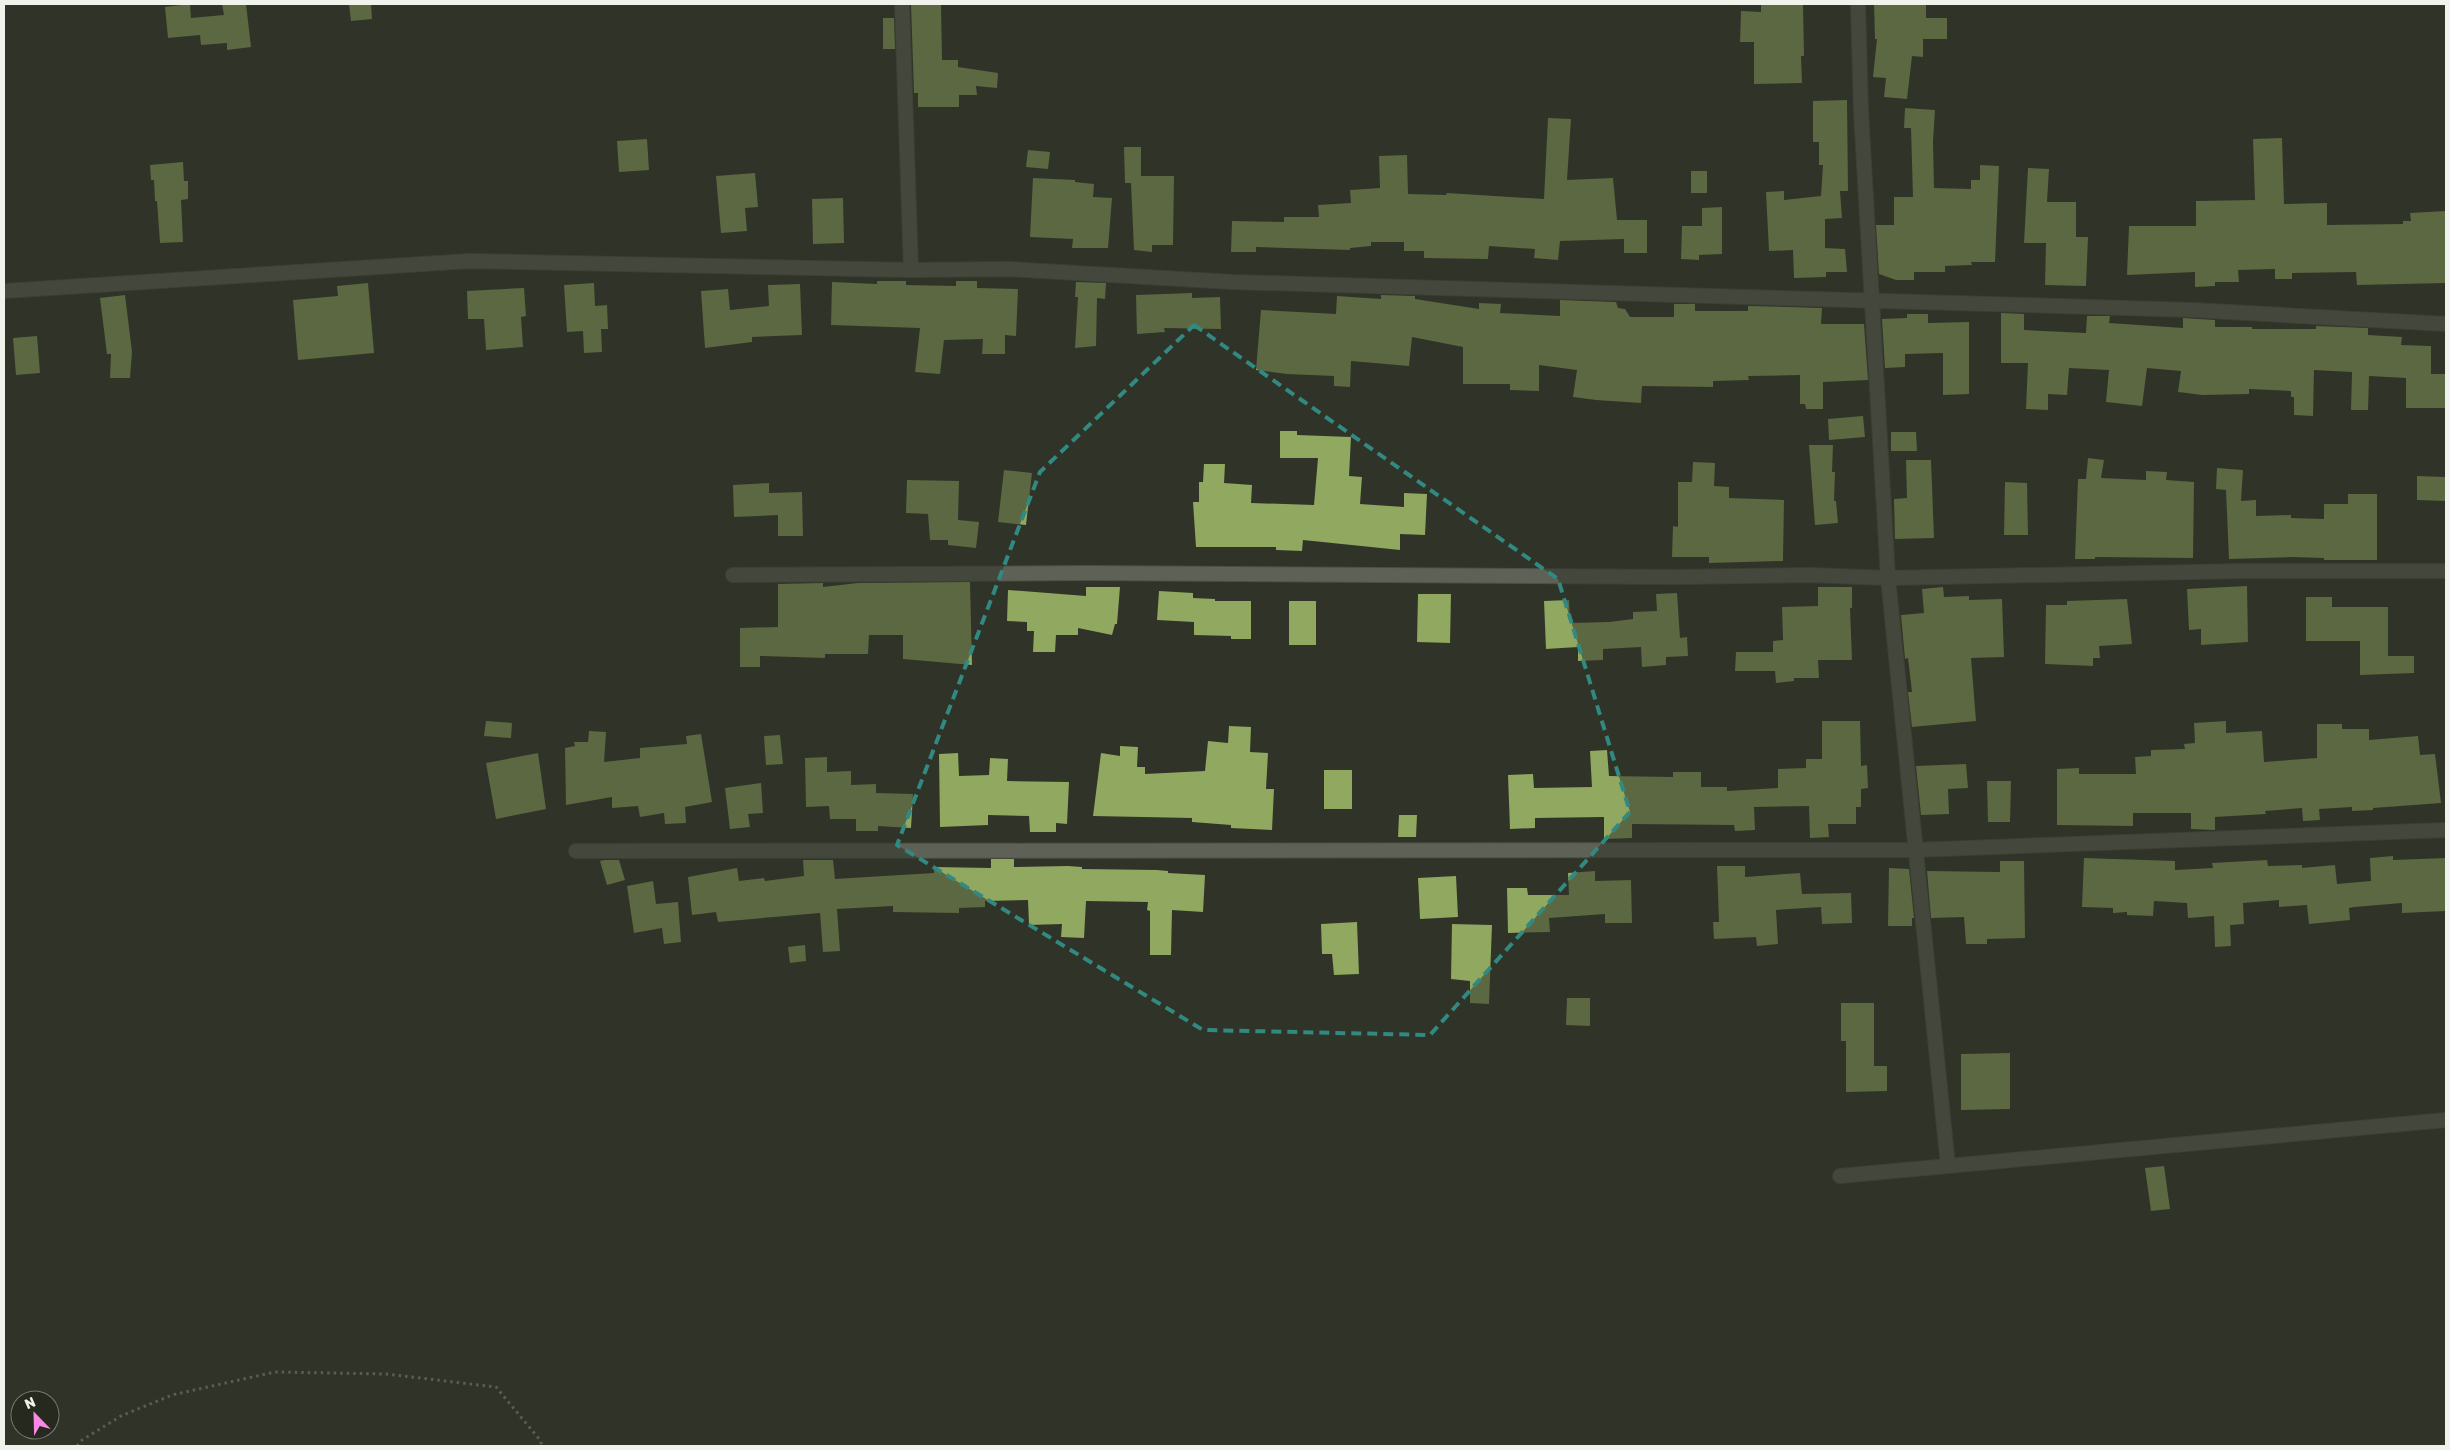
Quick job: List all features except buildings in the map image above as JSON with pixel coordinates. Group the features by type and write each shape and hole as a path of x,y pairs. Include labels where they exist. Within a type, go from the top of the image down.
{"street":[{"path":"902,4 912,270"},
{"path":"1858,4 1861,112 1888,578 1914,850 1948,1166"},
{"path":"4,291 469,261 912,270 1008,269 1233,282 2193,310 2446,324"},
{"path":"733,574 1098,573 1677,577 1810,574 1888,578 2243,571 2446,571"},
{"path":"576,850 1914,850 2446,830"},
{"path":"1840,1176 2446,1120"}],"path":[{"path":"77,1446 82,1440 121,1416 172,1395 283,1371 386,1374 496,1387 540,1440 542,1446"}],"highlighted area":[{"path":"1194,325 1558,579 1630,812 1430,1035 1203,1030 897,845 1040,472"}]}
